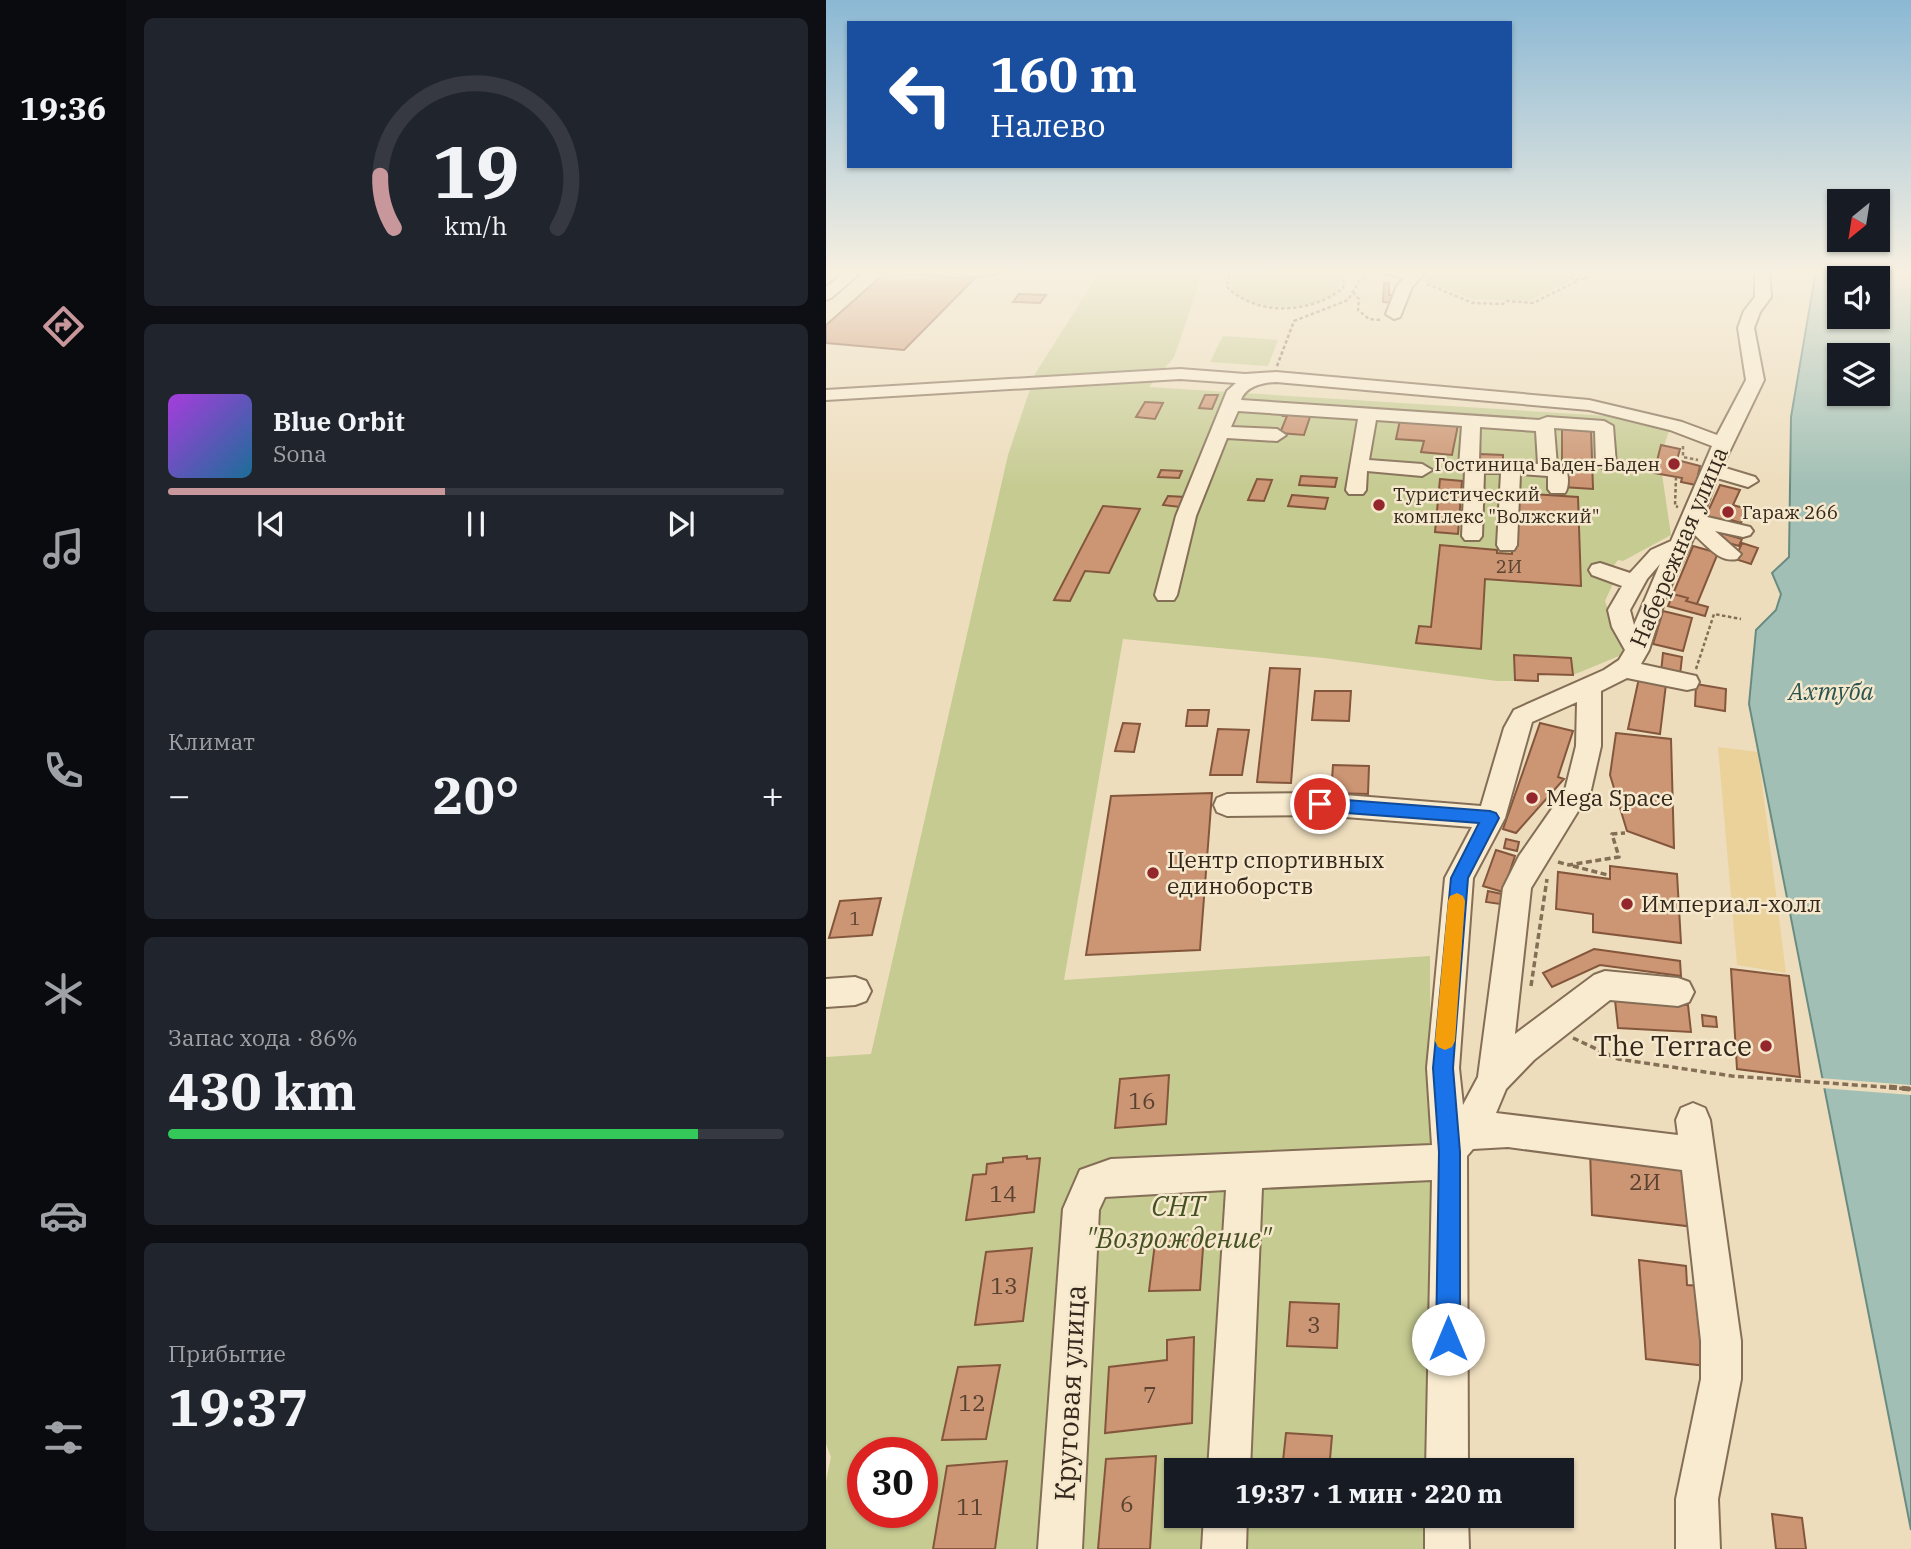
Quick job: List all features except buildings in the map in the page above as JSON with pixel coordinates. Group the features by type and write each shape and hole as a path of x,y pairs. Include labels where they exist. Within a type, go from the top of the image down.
{"street":[{"name":"Набережная улица","path":"1447,1458 1454,1149 1443,1068 1460,878 1490,818 1523,716 1588,687 1630,659 1716,459 1755,380 1748,342"},
{"path":"826,395 1180,374 1265,378 1589,405 1638,415 1684,438 1748,481"},
{"path":"1166,595 1186,516 1236,391 1265,378"},
{"path":"1231,405 1545,426"},
{"path":"1356,490 1368,414"},
{"path":"1471,421 1469,466 1558,472 1558,489"},
{"path":"1548,470 1547,422 1604,426 1606,464"},
{"path":"1220,432 1277,435"},
{"path":"1358,465 1422,470"},
{"path":"1472,536 1475,466"},
{"path":"1507,545 1511,468"},
{"path":"1687,528 1730,554"},
{"path":"1687,682 1630,659 1619,610 1651,557 1687,528 1743,531"},
{"path":"1600,570 1636,583"},
{"path":"1454,1149 1479,1112 1494,1078 1517,888 1533,856 1574,799 1588,753 1588,687"},
{"path":"1227,805 1320,804 1490,818"},
{"path":"1494,1078 1522,1049 1605,985 1678,992"},
{"name":"Круговая улица","path":"1060,1549 1081,1209 1093,1184 1111,1177 1245,1172 1454,1149 1508,1130 1695,1138 1721,1341 1721,1379 1697,1499 1698,1549"},
{"path":"1229,1458 1245,1172"},
{"path":"1224,1549 1225,1528"},
{"path":"1447,1528 1447,1549"}],"path":[{"path":"1265,378 1283,342"},
{"path":"1684,438 1683,457 1716,459"},
{"path":"1687,682 1695,673 1714,614 1741,619"},
{"path":"1569,865 1619,857 1612,834 1625,833"},
{"path":"1533,856 1608,875"},
{"path":"1551,1027 1618,1059 1732,1076 1911,1089"}],"green space":[{"name":"СНТ \"Возрождение\"","path":"1055,342 1179,342 1174,357 1149,387 1625,417 1670,428 1664,446 1661,446 1654,473 1662,474 1671,535 1623,561 1618,560 1612,568 1619,571 1605,601 1624,654 1573,675 1538,674 1538,681 1497,681 1324,658 1123,639 1064,980 1430,956 1431,1335 1426,1458 1164,1458 1164,1528 1425,1528 1426,1549 826,1549 826,1481 831,1457 826,1444 826,1057 871,1054 1008,455 1035,374"},
{"path":"1220,342 1277,342 1268,366 1210,362"}],"sand":[{"name":"Mega Space","path":"1718,747 1758,752 1786,973 1737,965"}],"water":[{"name":"Ахтуба","path":"1804,342 1911,342 1911,1530 1749,704 1756,630 1776,610 1781,594 1772,573 1789,557 1791,417"}],"pier":[{"path":"1819,1078 1911,1085 1911,1095 1821,1088"}],"slow traffic":[{"path":"1445,1041 1457,901"}],"place":[{"name":"Гостиница Баден-Баден","path":"1674,464"},
{"name":"Туристический комплекс \"Волжский\"","path":"1379,505"},
{"name":"Гараж 266","path":"1728,512"},
{"name":"Mega Space","path":"1532,798"},
{"name":"Центр спортивных единоборств","path":"1153,873"},
{"name":"Империал-холл","path":"1627,904"},
{"name":"The Terrace","path":"1766,1046"}],"route":[{"path":"1320,804 1490,818 1460,878 1445,1041 1443,1068 1450,1152 1448,1339"}]}
